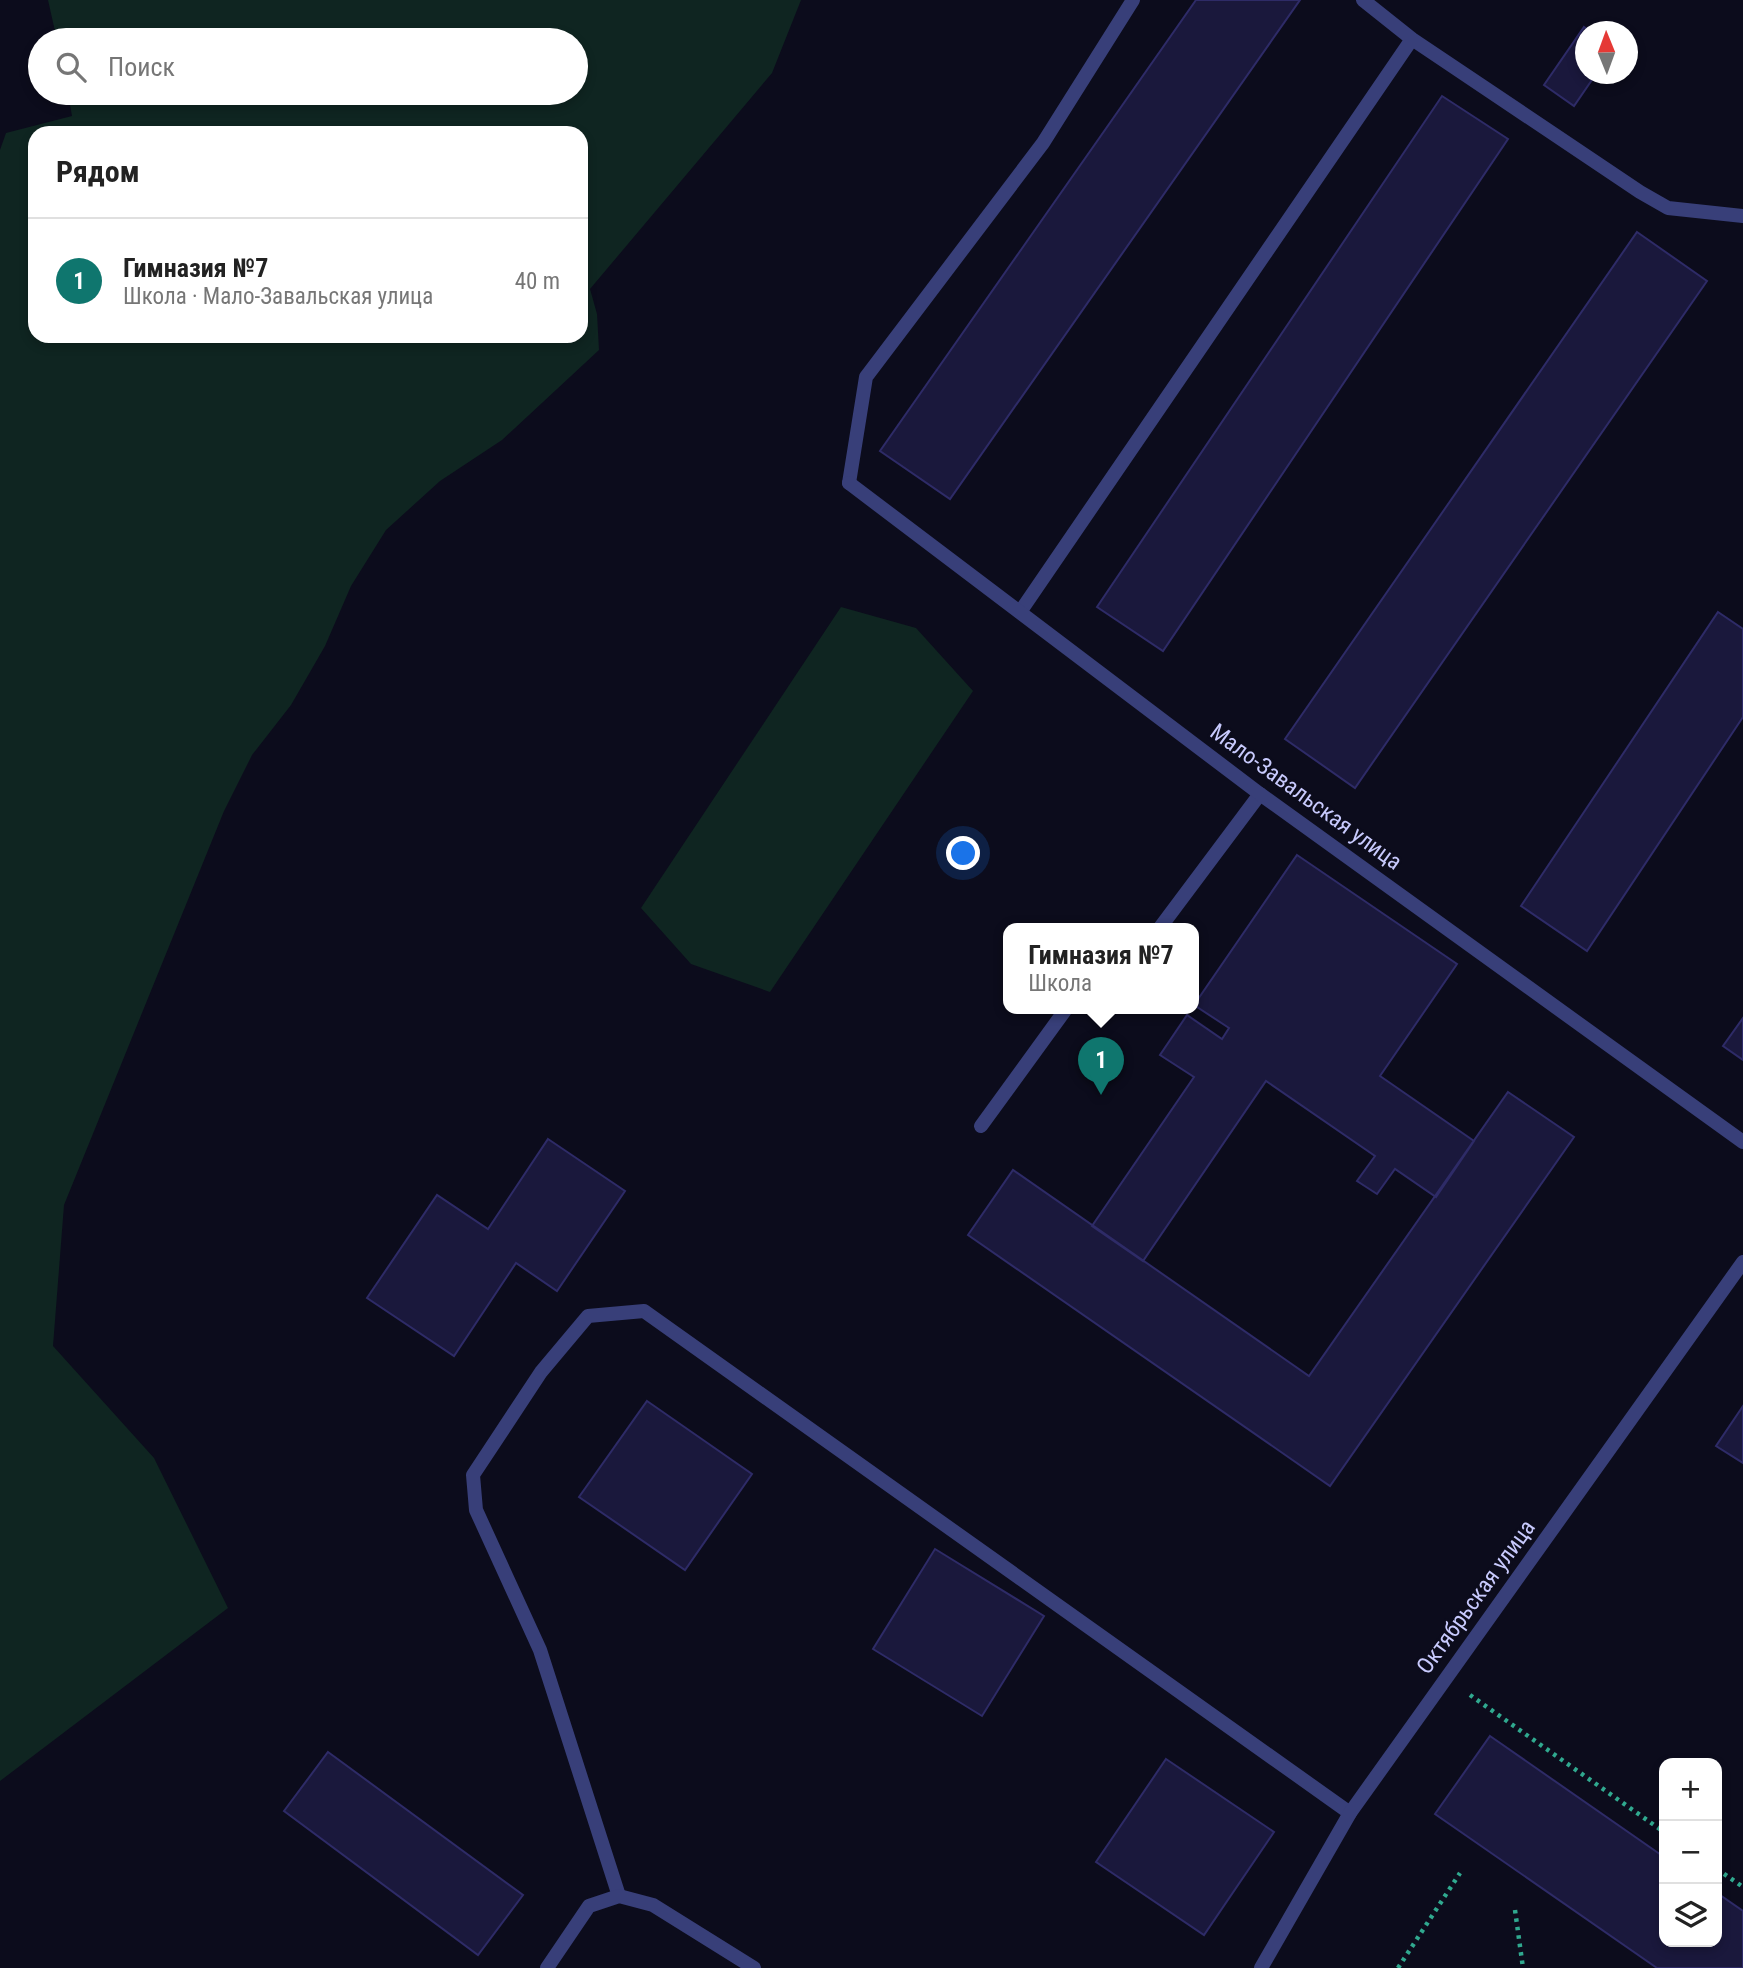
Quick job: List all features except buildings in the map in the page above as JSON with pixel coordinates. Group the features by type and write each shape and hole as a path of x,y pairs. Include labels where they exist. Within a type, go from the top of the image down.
{"street":[{"name":"Мало-Завальская улица","path":"1133,0 1043,143 866,377 849,483 1260,794 1743,1142"},
{"path":"1363,0 1412,39 1668,208 1743,216"},
{"path":"1020,612 1412,39"},
{"path":"1163,923 1260,794"},
{"path":"981,1126 1062,1014"},
{"name":"Октябрьская улица","path":"1261,1968 1350,1813 1743,1262"},
{"path":"619,1896 540,1650 476,1510 473,1475 541,1372 588,1316 644,1311 1350,1813"},
{"path":"547,1968 589,1906 619,1896 653,1905 754,1968"}],"path":[{"path":"1446,1678 1659,1828"},
{"path":"1722,1872 1743,1887"},
{"path":"1398,1968 1460,1873"},
{"path":"1515,1910 1523,1968"}],"green space":[{"path":"48,0 801,0 772,73 590,289 597,314 599,350 502,440 440,481 386,530 351,586 325,646 291,705 252,755 224,811 64,1205 53,1346 154,1458 228,1608 0,1781 0,150 6,133 28,127 28,343 588,343 588,126 33,126 72,116 70,105 588,105 588,28 54,28"},
{"path":"841,607 916,628 973,691 770,992 691,964 641,908"}],"place":[{"name":"Гимназия №7","path":"1101,1095"}]}
